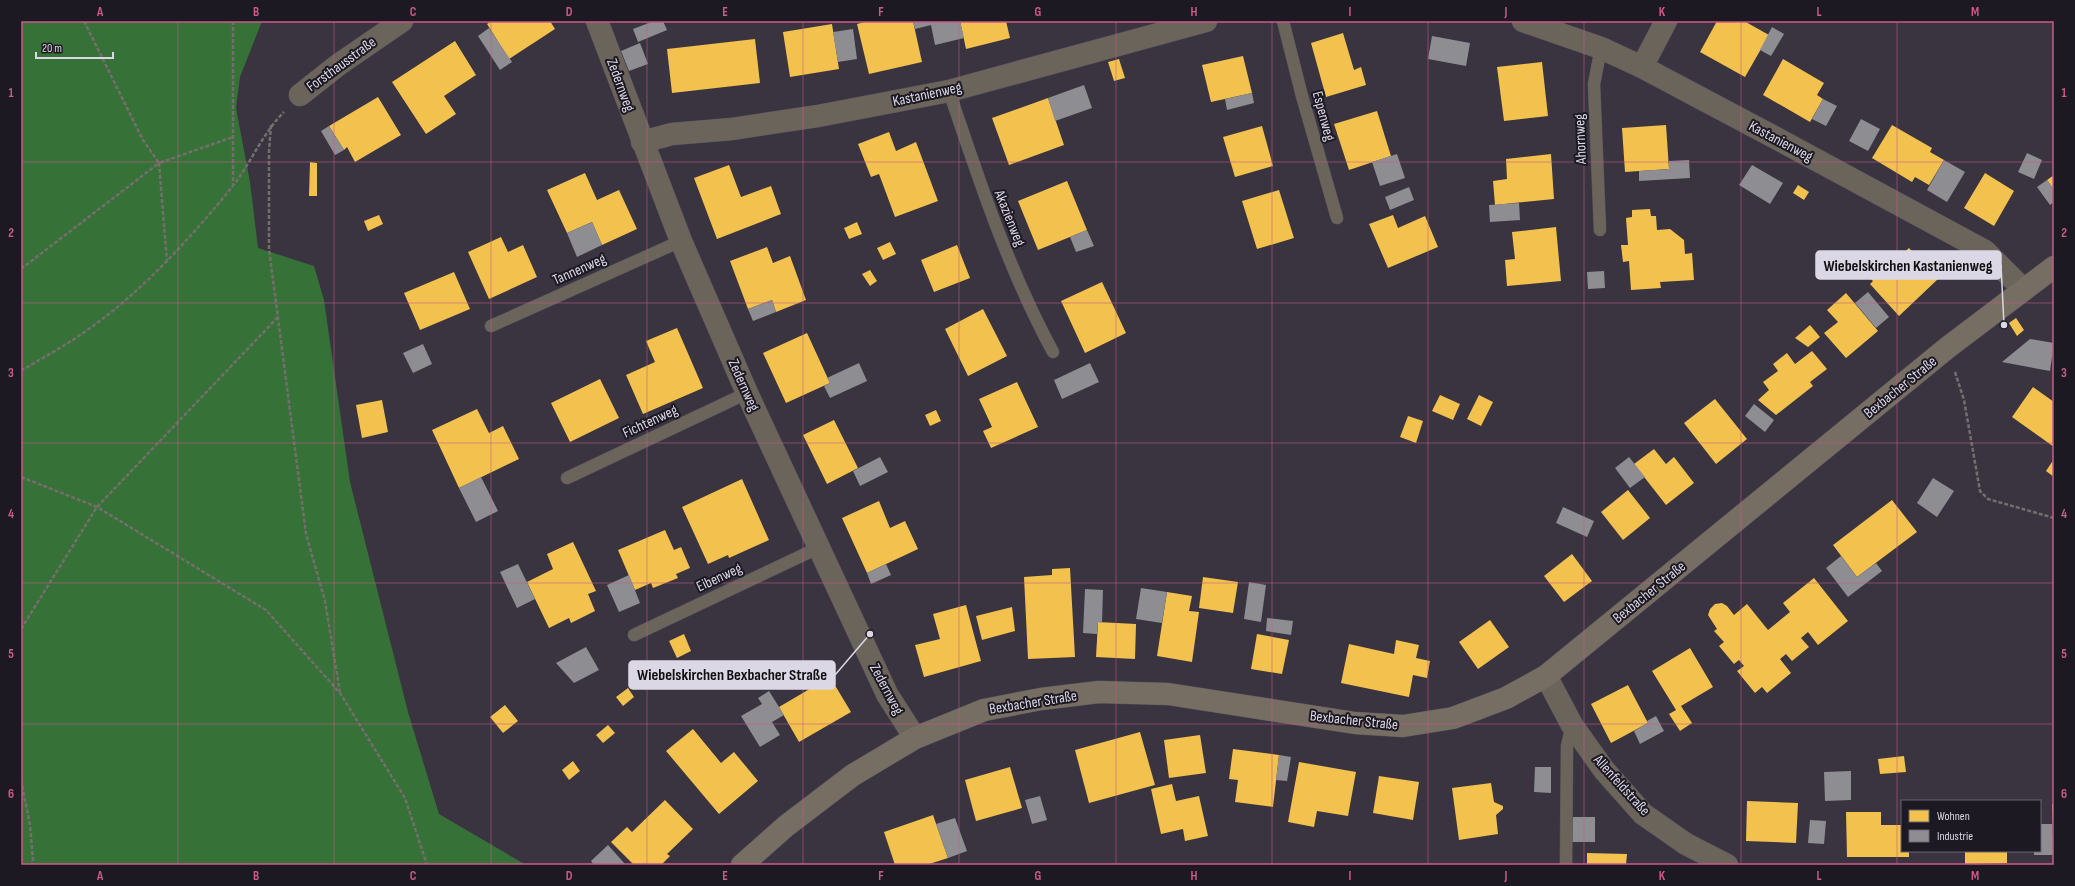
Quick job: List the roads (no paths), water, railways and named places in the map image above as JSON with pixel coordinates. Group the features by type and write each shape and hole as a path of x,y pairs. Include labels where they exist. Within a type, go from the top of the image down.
{"street":[{"name":"Forsthausstraße","path":"300,94 338,65 402,21"},
{"name":"Zedernweg","path":"597,21 681,241 747,393 887,694 915,738"},
{"name":"Kastanienweg","path":"642,142 672,134 732,129 818,116 949,91 1206,21"},
{"name":"Kastanienweg","path":"1523,21 1601,48 1642,67 1985,250 2023,289"},
{"path":"1642,67 1666,21"},
{"name":"Bexbacher Straße","path":"742,865 786,826 853,775 915,738 984,710 1041,699 1099,692 1168,694 1356,723 1403,726 1453,718 1506,698 1546,676 1947,348 2054,267"},
{"name":"Allenfeldstraße","path":"1546,676 1572,725 1604,770 1643,814 1686,844 1727,865"}],"lane":[{"name":"Espenweg","path":"1283,21 1302,96 1337,218"},
{"name":"Ahornweg","path":"1600,230 1594,84 1601,48"},
{"name":"Akazienweg","path":"949,91 989,210 1036,320 1053,352"},
{"name":"Tannenweg","path":"491,326 681,241"},
{"name":"Fichtenweg","path":"566,478 747,393"},
{"name":"Eibenweg","path":"634,635 818,548"},
{"path":"1566,865 1567,746 1572,725"}],"place":[{"name":"Wiebelskirchen Kastanienweg","path":"2004,325"},
{"name":"Wiebelskirchen Bexbacher Straße","path":"870,634"}]}
